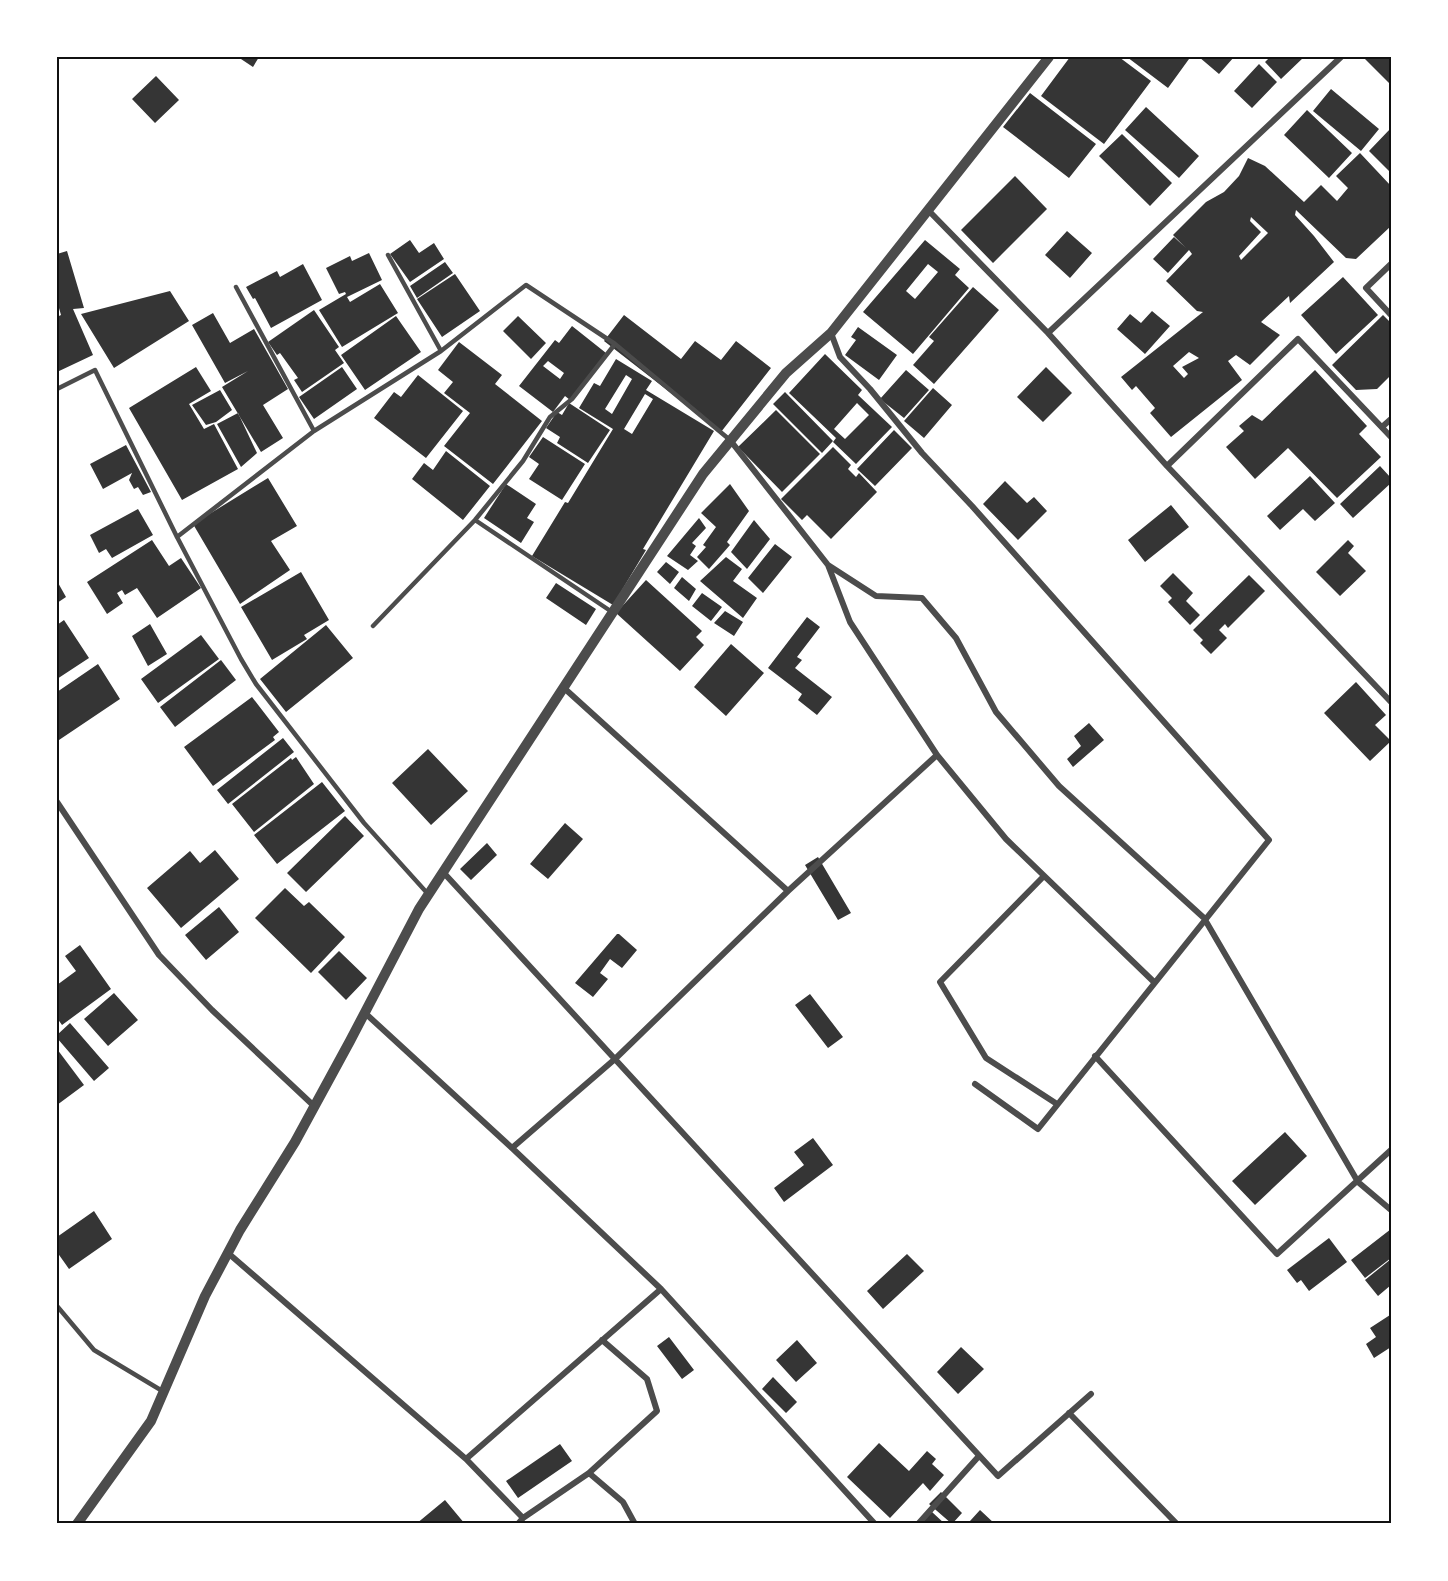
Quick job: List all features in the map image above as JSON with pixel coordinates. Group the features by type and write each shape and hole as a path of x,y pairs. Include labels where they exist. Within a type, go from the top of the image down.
{"street":[{"path":"83,1522 152,1420 205,1296 314,1106 418,909 703,474 786,374 831,333 1049,57"},
{"path":"1048,333 1341,57"},
{"path":"928,211 1048,333 1167,466 1391,702"},
{"path":"1391,264 1366,288 1391,315"},
{"path":"831,333 840,357 870,389 922,453 972,506 1269,840 1204,918 1038,1129 975,1084"},
{"path":"1167,466 1298,339 1391,437"},
{"path":"1382,427 1391,419"},
{"path":"730,440 828,565 850,622 937,755 1006,839 1154,982"},
{"path":"828,565 876,596 922,598 956,638 996,712 1059,786 1204,918 1358,1182 1391,1210"},
{"path":"564,688 788,891"},
{"path":"512,1148 615,1059 788,891 937,755"},
{"path":"57,801 159,955 212,1010 314,1106"},
{"path":"443,872 998,1476 1090,1394"},
{"path":"1044,876 940,982 986,1058 1057,1104"},
{"path":"365,1013 661,1289 875,1524"},
{"path":"1095,1056 1277,1254 1391,1150"},
{"path":"228,1253 466,1459 520,1521 589,1473 657,1411 647,1379 602,1340"},
{"path":"466,1459 661,1289"},
{"path":"1069,1413 1177,1524"},
{"path":"918,1524 979,1455"},
{"path":"589,1473 623,1502 635,1524"}],"lane":[{"path":"388,255 441,351"},
{"path":"177,537 314,431 441,351 526,285 615,344 730,440"},
{"path":"236,287 314,431"},
{"path":"373,626 475,520 523,461 550,417 572,399 615,344"},
{"path":"57,389 95,370 177,537 256,684 364,823 428,894"},
{"path":"475,520 613,613"},
{"path":"57,1306 94,1350 164,1392"}],"building":[{"path":"238,57 259,57 253,67"},
{"path":"1070,57 1119,57 1151,81 1104,144 1041,96"},
{"path":"1127,57 1187,57 1189,59 1168,88"},
{"path":"1199,57 1234,57 1219,74"},
{"path":"1270,57 1304,57 1281,79 1265,62"},
{"path":"1363,57 1391,57 1391,85"},
{"path":"1259,64 1277,82 1252,108 1234,91"},
{"path":"156,76 179,100 155,123 132,99"},
{"path":"1331,89 1379,129 1361,151 1313,111"},
{"path":"1030,93 1096,144 1069,178 1003,127"},
{"path":"1146,107 1199,156 1179,178 1125,130"},
{"path":"1307,110 1352,153 1329,178 1284,135"},
{"path":"1391,128 1391,173 1369,151"},
{"path":"1122,134 1172,183 1150,206 1099,156"},
{"path":"1360,153 1391,186 1391,226 1356,259 1346,258 1296,210 1295,215 1334,262 1290,303 1289,296 1261,322 1280,335 1250,365 1236,355 1228,361 1242,380 1171,437 1150,413 1155,408 1136,386 1132,390 1121,377 1203,312 1197,311 1166,281 1192,254 1189,250 1168,273 1153,259 1174,237 1186,248 1173,235 1206,202 1224,192 1239,176 1248,158 1265,166 1304,202 1321,185 1337,201 1348,188 1336,176","holes":["1251,217 1268,233 1241,260 1239,256 1261,232 1250,221","1189,352 1199,358 1182,367 1188,374 1184,378 1173,366"]},
{"path":"1015,176 1047,209 993,263 961,230"},
{"path":"1067,231 1092,253 1070,278 1045,255"},
{"path":"410,240 419,253 434,243 444,259 410,282 390,254"},
{"path":"925,240 960,269 955,275 969,288 913,354 863,312","holes":["928,264 938,272 915,299 906,291"]},
{"path":"67,251 84,308 73,309 93,355 57,372 57,317 61,315 57,301 57,254"},
{"path":"369,253 382,280 347,297 350,302 380,284 398,313 342,347 319,310 346,294 345,292 339,294 326,268 350,256 352,261"},
{"path":"445,262 453,273 417,298 410,286"},
{"path":"303,264 322,300 271,328 255,298 253,299 246,287 277,271 280,277"},
{"path":"455,274 480,311 442,337 417,299"},
{"path":"1343,277 1378,315 1336,354 1301,315"},
{"path":"973,287 999,310 934,384 913,365 934,341 929,337"},
{"path":"170,291 189,321 114,368 81,314"},
{"path":"314,310 339,347 335,350 344,363 302,392 294,380 298,378 280,353 277,355 268,342"},
{"path":"1152,311 1170,326 1145,354 1117,329 1130,314 1141,323"},
{"path":"213,313 230,343 254,329 288,389 263,405 283,438 261,452 222,387 248,371 225,383 192,325"},
{"path":"624,315 681,359 695,341 721,360 736,341 771,368 721,432 604,341"},
{"path":"1383,315 1391,323 1391,375 1377,389 1356,390 1332,365"},
{"path":"396,316 421,352 365,390 341,355"},
{"path":"518,316 546,343 531,359 503,331"},
{"path":"572,326 606,353 570,400 565,396 553,412 519,386 555,340 559,343","holes":["548,361 564,373 560,379 543,366"]},
{"path":"858,327 897,355 879,380 845,355 856,340 851,337"},
{"path":"459,342 502,375 495,384 542,421 493,484 444,446 470,413 444,393 453,382 438,370"},
{"path":"825,354 862,390 858,395 892,427 856,464 833,442 836,438 789,393","holes":["857,403 869,415 845,439 834,429"]},
{"path":"616,359 652,381 646,390 714,431 643,549 646,550 613,605 532,556 565,502 568,503 613,429 579,408 594,383 600,386","holes":["626,375 632,379 612,414 605,409","645,394 653,399 632,434 624,429"]},
{"path":"196,367 211,391 189,404 204,429 214,424 238,469 182,500 129,408"},
{"path":"342,367 357,389 314,419 299,397"},
{"path":"1046,367 1072,393 1043,422 1017,397"},
{"path":"906,370 929,390 904,418 880,399"},
{"path":"1315,370 1367,426 1359,434 1381,457 1337,498 1288,448 1255,479 1226,447 1244,431 1239,426 1252,415 1262,421"},
{"path":"418,375 463,411 426,458 374,418 394,392 401,397"},
{"path":"933,388 952,405 924,438 904,421"},
{"path":"220,390 232,410 216,422 206,425 192,405"},
{"path":"785,392 833,441 822,453 773,404"},
{"path":"569,403 610,430 588,463 557,443 560,437 546,428 557,412 562,415"},
{"path":"776,410 820,454 782,492 738,447"},
{"path":"238,413 257,453 241,467 217,424"},
{"path":"894,430 912,448 875,486 857,469"},
{"path":"543,437 585,464 562,500 529,479 539,464 529,457"},
{"path":"126,445 151,492 143,495 138,487 134,489 129,480 132,473 103,489 90,464"},
{"path":"833,447 851,465 848,469 856,477 859,473 877,492 831,539 807,515 802,520 781,499"},
{"path":"446,451 490,486 463,520 412,479 424,463 433,470"},
{"path":"1380,466 1391,478 1391,483 1353,518 1340,504"},
{"path":"1310,476 1335,503 1315,521 1303,509 1280,530 1267,516"},
{"path":"268,478 297,526 271,541 290,570 240,604 193,524"},
{"path":"1005,481 1027,503 1034,497 1047,511 1018,540 983,504"},
{"path":"506,484 536,504 527,518 534,522 521,543 484,518"},
{"path":"730,484 749,511 727,542 730,545 709,569 697,557 706,547 703,545 716,527 701,513"},
{"path":"1171,505 1189,527 1145,562 1128,540"},
{"path":"138,509 153,535 112,558 106,549 99,553 90,535"},
{"path":"699,518 706,528 692,543 696,546 690,555 698,561 688,570 667,556"},
{"path":"754,520 770,539 747,569 731,552"},
{"path":"152,540 169,566 181,558 201,588 157,618 137,588 125,595 122,590 117,593 123,603 107,614 87,582"},
{"path":"1348,540 1354,546 1348,553 1366,571 1340,596 1316,572"},
{"path":"775,544 792,557 763,593 748,578"},
{"path":"726,557 742,569 733,581 757,598 743,618 700,581"},
{"path":"666,562 679,572 670,584 657,572"},
{"path":"301,572 329,620 304,635 307,639 272,660 241,607"},
{"path":"1173,573 1193,593 1186,601 1200,615 1190,625 1168,602 1172,598 1160,586"},
{"path":"1249,575 1265,591 1228,628 1225,624 1219,630 1227,638 1211,654 1200,643 1203,640 1193,630"},
{"path":"682,577 696,589 689,601 674,588"},
{"path":"646,580 702,631 696,637 704,645 680,671 616,613"},
{"path":"57,581 66,597 57,603"},
{"path":"556,583 596,609 586,625 546,598"},
{"path":"702,593 722,607 711,621 692,606"},
{"path":"725,611 743,622 734,636 714,623"},
{"path":"807,617 820,627 797,657 802,660 795,668 832,697 817,715 798,700 802,694 768,668"},
{"path":"64,620 89,658 57,679 57,625"},
{"path":"150,624 167,654 148,666 132,636"},
{"path":"326,625 353,658 286,712 260,679"},
{"path":"201,635 219,659 158,703 141,679"},
{"path":"731,644 764,673 726,716 694,687"},
{"path":"221,660 236,680 175,727 160,707"},
{"path":"98,664 120,699 59,740 57,737 57,692"},
{"path":"1356,682 1386,715 1375,725 1391,741 1370,761 1324,713"},
{"path":"252,697 279,732 273,737 275,740 213,786 184,747"},
{"path":"1089,723 1104,740 1073,767 1067,759 1081,746 1074,736"},
{"path":"283,738 294,752 228,804 217,790"},
{"path":"428,749 468,791 431,825 392,783"},
{"path":"296,757 314,784 254,832 232,804 291,758 292,760"},
{"path":"322,782 345,811 277,864 254,835"},
{"path":"345,816 364,836 306,892 287,873"},
{"path":"565,823 583,839 548,879 530,864"},
{"path":"487,843 497,855 471,880 460,869"},
{"path":"215,850 239,879 181,928 147,888 190,851 200,863"},
{"path":"818,857 851,913 838,920 805,865"},
{"path":"285,888 304,906 309,902 345,937 311,973 255,918"},
{"path":"219,907 239,932 206,960 185,935"},
{"path":"617,934 637,950 622,968 610,959 600,973 608,979 593,997 575,983"},
{"path":"80,945 111,989 62,1025 57,1018 57,985 76,971 65,956"},
{"path":"339,951 367,978 346,1000 318,972"},
{"path":"114,993 138,1020 108,1046 84,1019"},
{"path":"810,994 843,1037 828,1048 795,1005"},
{"path":"70,1023 109,1068 94,1081 57,1038 57,1035"},
{"path":"57,1049 84,1085 57,1105"},
{"path":"1285,1132 1307,1156 1255,1205 1232,1181"},
{"path":"813,1138 833,1165 784,1202 774,1188 804,1165 794,1152"},
{"path":"94,1211 112,1239 69,1269 57,1252 57,1237"},
{"path":"1391,1229 1391,1258 1365,1278 1351,1260"},
{"path":"1329,1238 1347,1262 1309,1291 1301,1280 1297,1283 1287,1270"},
{"path":"907,1254 924,1271 883,1309 867,1291"},
{"path":"1391,1259 1391,1285 1378,1296 1365,1280"},
{"path":"1390,1315 1391,1347 1374,1358 1366,1344 1376,1337 1370,1328"},
{"path":"669,1337 694,1370 682,1379 657,1346"},
{"path":"797,1340 817,1363 796,1382 776,1360"},
{"path":"961,1347 984,1369 958,1394 937,1372"},
{"path":"773,1377 797,1402 786,1413 762,1389"},
{"path":"879,1443 909,1471 927,1451 936,1459 932,1464 944,1475 930,1491 923,1483 890,1518 847,1477"},
{"path":"560,1444 572,1461 518,1498 506,1481"},
{"path":"941,1492 962,1513 952,1524 929,1504"},
{"path":"445,1500 465,1524 416,1524"},
{"path":"980,1510 995,1524 973,1524 970,1521"},
{"path":"932,1512 945,1524 920,1524"}]}
